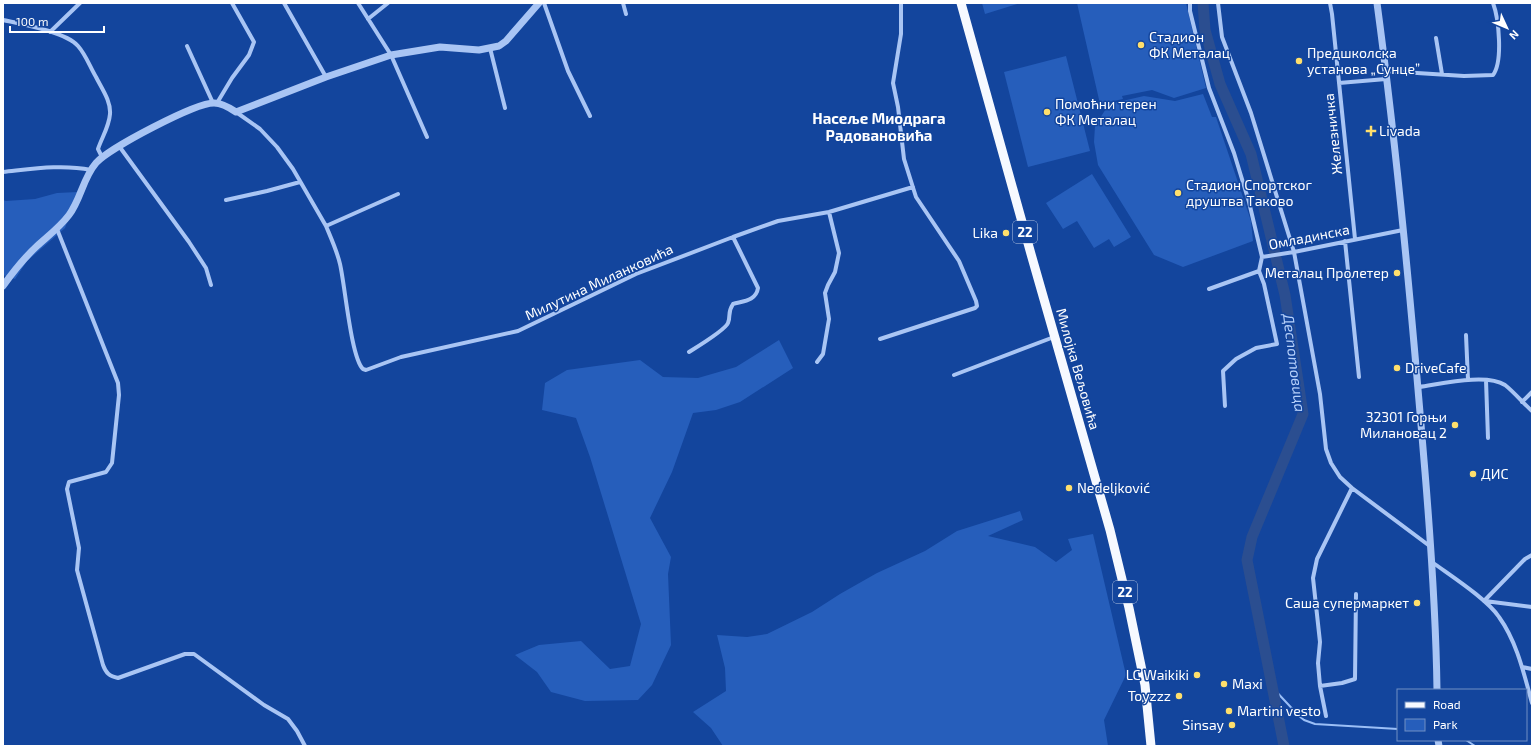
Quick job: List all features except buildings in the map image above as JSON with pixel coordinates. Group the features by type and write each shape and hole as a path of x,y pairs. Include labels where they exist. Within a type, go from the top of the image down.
{"main road":[{"name":"Милојка Вељовића","path":"961,3 1054,337 1110,530 1129,608 1145,686 1151,746"}],"street":[{"path":"50,32 80,3"},
{"path":"215,103 249,55 254,42 232,3"},
{"path":"284,3 326,77"},
{"path":"358,3 391,55 428,137"},
{"path":"368,19 388,3"},
{"path":"236,112 326,77 391,55 440,47 467,50 498,46 506,41 539,3"},
{"path":"544,3 568,70 590,116"},
{"path":"623,3 626,14"},
{"path":"880,339 975,308 977,306 959,261 916,197 904,160 898,107 893,83 901,34 901,3"},
{"path":"1190,3 1190,12 1209,88 1234,153 1264,256"},
{"path":"1218,3 1222,37 1251,113 1294,252 1320,394 1326,448 1331,463 1340,477 1352,488 1431,547"},
{"name":"Железничка","path":"1330,3 1355,239"},
{"path":"1377,3 1386,71 1403,230 1418,387 1432,562 1437,689"},
{"path":"1386,71 1493,76 1498,66 1498,42 1493,3"},
{"path":"3,20 50,32 77,44 83,52 109,102 109,122 98,149 102,157"},
{"path":"1436,38 1442,74"},
{"path":"187,46 215,103"},
{"path":"490,48 505,108"},
{"path":"1339,83 1386,79"},
{"path":"3,286 36,247 57,229 70,214 91,170 102,157 119,146 192,109 215,103 236,112 260,129 277,147 293,169 326,226 398,194"},
{"path":"119,146 189,242 206,268 211,285"},
{"path":"3,172 62,167 76,167 91,170"},
{"path":"226,200 267,192 300,182"},
{"name":"Милутина Миланковића","path":"326,226 340,262 350,326 358,363 363,370 370,370 401,357 518,332 636,274 733,237 778,221 829,212 913,187"},
{"path":"817,362 823,354 829,319 825,293 835,272 839,253 829,212"},
{"path":"57,229 118,383 119,395 112,463 106,472 69,482 67,488 79,548 77,570 106,673 118,678 180,655 194,654 264,705 288,719 297,731 305,746"},
{"name":"Омладинска","path":"1259,271 1264,256 1294,252 1403,230"},
{"path":"689,352 723,328 728,322 729,311 733,304 753,298 757,294 758,288 733,237"},
{"path":"1345,241 1359,377"},
{"path":"1209,289 1259,271 1264,284 1278,344 1256,348 1236,359 1223,371 1225,406"},
{"path":"1466,335 1468,380"},
{"path":"954,375 1054,337"},
{"path":"1418,387 1468,380 1486,380 1504,385 1532,411"},
{"path":"1486,380 1488,438"},
{"path":"1522,402 1532,392"},
{"path":"1326,716 1320,686 1318,663 1320,642 1313,578 1314,569 1317,559 1352,488"},
{"path":"1484,601 1525,559 1532,555"},
{"path":"1432,562 1484,601 1499,616 1508,633 1522,667 1532,703"},
{"path":"1320,686 1342,683 1355,679 1356,594"},
{"path":"1484,601 1532,607"},
{"path":"1522,667 1532,668"}],"green space":[{"path":"982,3 1020,3 985,14"},
{"name":"Стадион ФК Металац","path":"1077,3 1186,3 1206,88 1174,98 1152,90 1122,96 1123,99 1100,104"},
{"name":"Помоћни терен ФК Металац","path":"1066,56 1090,151 1028,167 1004,72"},
{"name":"Стадион Спортског друштва Таково","path":"1203,94 1212,117 1216,117 1251,221 1253,241 1183,267 1154,255 1098,165 1094,142 1095,126 1109,104 1144,96 1175,101"},
{"path":"1092,174 1131,237 1114,247 1109,239 1094,248 1077,221 1063,229 1046,203"},
{"path":"78,192 65,228 27,261 15,279 3,275 3,200 35,199 57,193"},
{"path":"779,340 793,368 740,402 716,410 693,413 672,472 650,518 671,557 668,574 671,645 652,685 638,700 585,701 551,692 537,672 515,655 539,645 581,641 610,669 630,666 641,624 590,457 576,418 542,410 545,383 567,370 640,360 663,377 698,378 736,367"},
{"path":"1020,511 1023,520 988,536 1035,547 1056,562 1072,550 1068,539 1093,534 1126,675 1104,720 1108,746 723,746 711,728 693,712 726,691 725,668 717,635 747,637 767,634 812,612 877,573 925,551 957,531"}],"waterway":[{"name":"Деспотовица","path":"1203,3 1205,30 1220,84 1251,154 1285,295 1303,414 1252,537 1247,560 1284,746"},
{"path":"1272,687 1299,716 1304,720 1315,724 1397,729"},
{"path":"1468,741 1475,746"}],"place":[{"name":"Стадион ФК Металац","path":"1141,45"},
{"name":"Предшколска установа „Сунце”","path":"1299,61"},
{"name":"Помоћни терен ФК Металац","path":"1047,112"},
{"name":"Livada","path":"1371,131"},
{"name":"Стадион Спортског друштва Таково","path":"1178,193"},
{"name":"Lika","path":"1006,233"},
{"name":"Металац Пролетер","path":"1397,273"},
{"name":"DriveCafe","path":"1397,368"},
{"name":"32301 Горњи Милановац 2","path":"1455,425"},
{"name":"ДИС","path":"1473,474"},
{"name":"Nedeljković","path":"1069,488"},
{"name":"Саша супермаркет","path":"1417,603"},
{"name":"LC Waikiki","path":"1197,675"},
{"name":"Maxi","path":"1224,684"},
{"name":"Toyzzz","path":"1179,696"},
{"name":"Martini vesto","path":"1229,711"},
{"name":"Sinsay","path":"1232,725"}],"district":[{"name":"Насеље Миодрага Радовановића","path":"879,128"}]}
